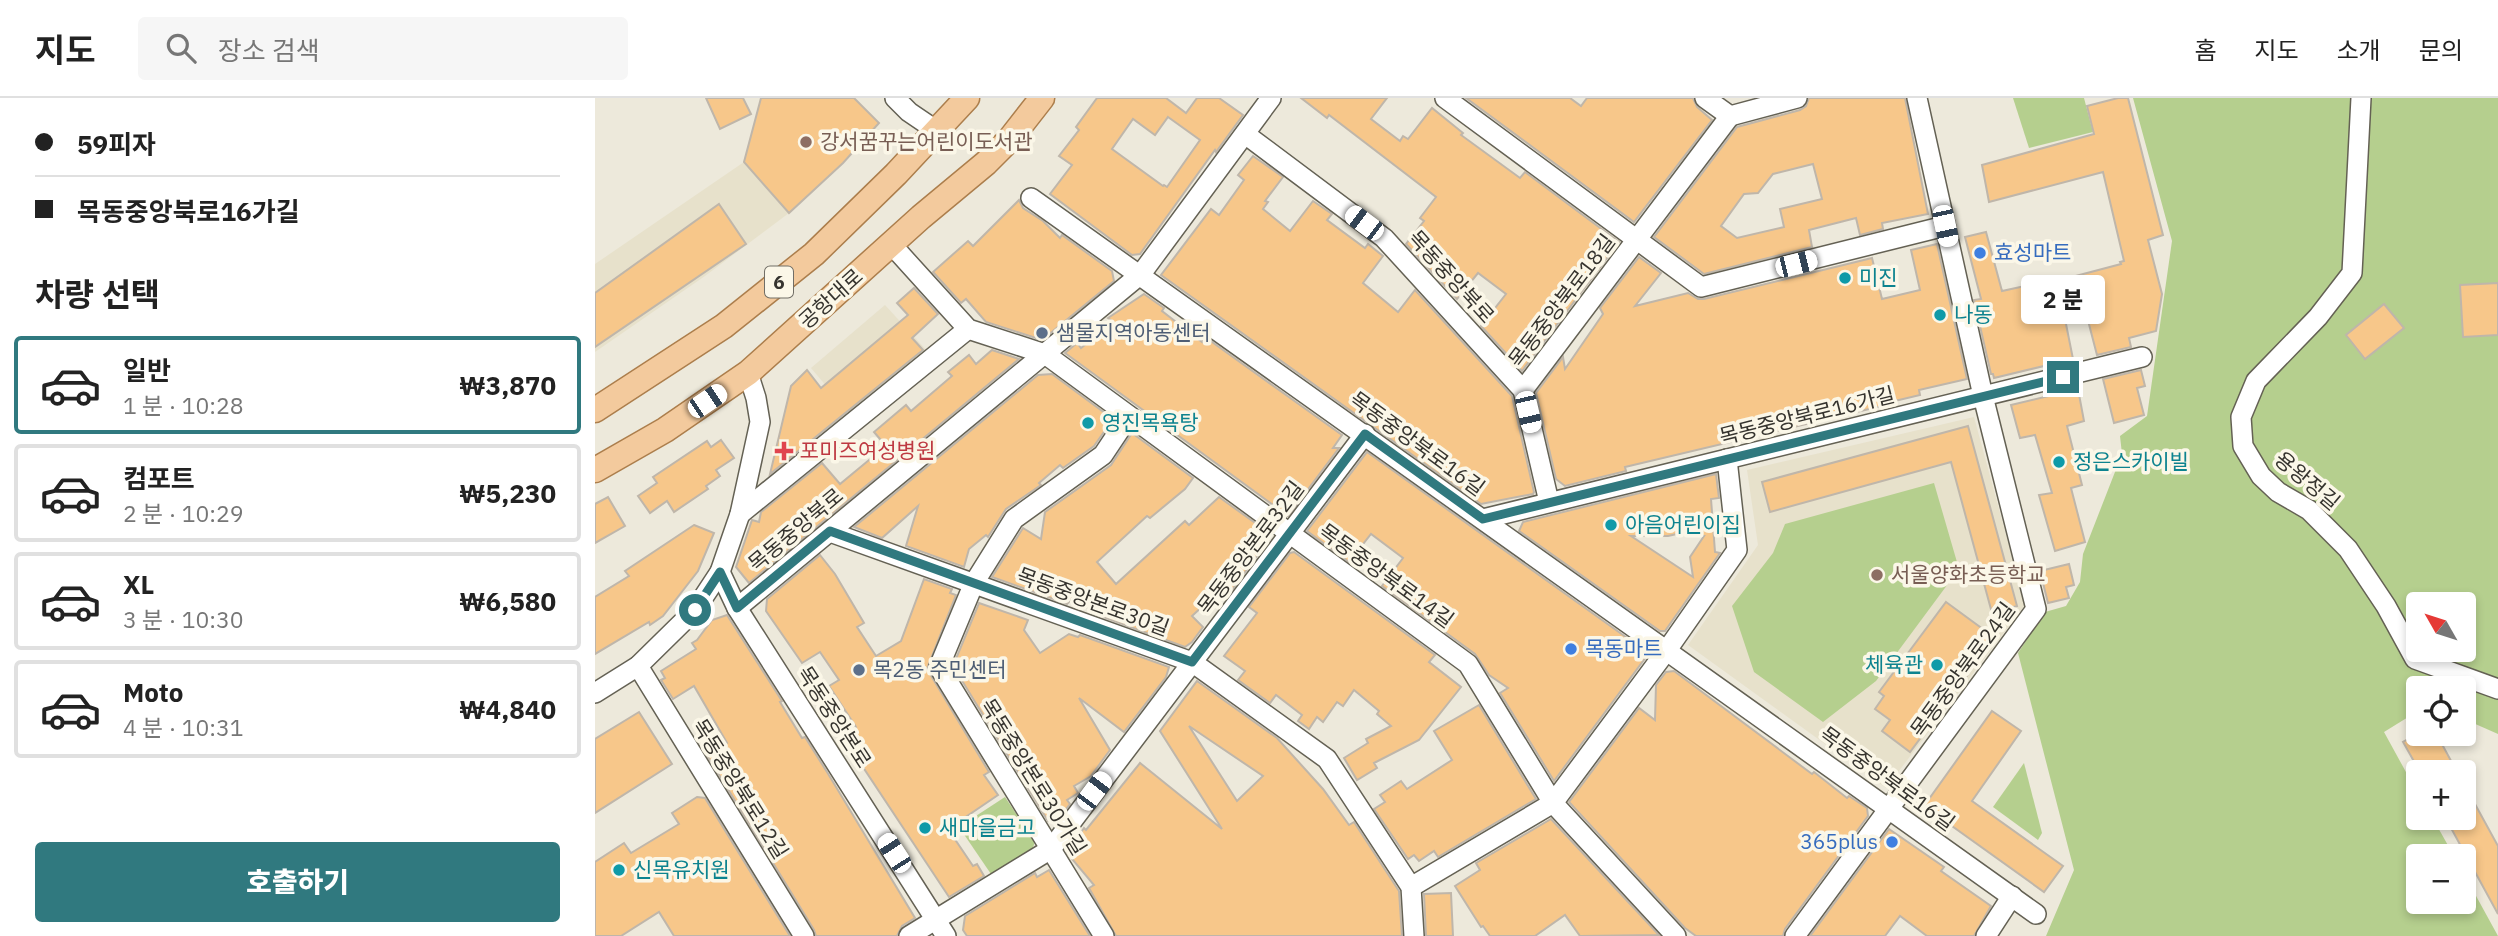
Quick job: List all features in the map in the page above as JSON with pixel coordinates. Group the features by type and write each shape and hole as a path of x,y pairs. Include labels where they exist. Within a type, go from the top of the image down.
{"main road":[{"name":"6","path":"595,410 723,326 814,254 967,98"},
{"name":"공항대로","path":"595,470 665,430 748,373 891,244 986,163 1010,139 1042,98"}],"street":[{"path":"895,98 909,112 937,131"},
{"name":"목동중앙북로","path":"737,608 1141,274 1271,98"},
{"name":"목동중앙북로18길","path":"1445,98 1701,287 1945,226"},
{"path":"1705,98 1730,116 1797,98"},
{"name":"목동중앙북로24길","path":"1889,808 2036,610 1983,397 1917,98"},
{"name":"용왕정길","path":"2361,98 2352,273 2318,317 2256,381 2241,417 2243,446 2261,476 2277,492 2309,510 2348,550 2386,606 2414,659 2498,689"},
{"name":"목동중앙북로18길","path":"1523,390 1730,116"},
{"name":"목동중앙북로","path":"1245,134 1384,238 1523,390 1549,502"},
{"path":"1031,198 1141,274"},
{"path":"891,244 968,329 1045,354"},
{"name":"목동중앙북로16길","path":"1141,274 2036,914"},
{"path":"740,514 968,329"},
{"name":"목동중앙북로14길","path":"1045,354 1468,664 1553,803 1676,936"},
{"name":"목동중앙북로16가길","path":"1483,519 2142,357"},
{"path":"720,572 740,514 760,422 748,373"},
{"name":"목동중앙본로30가길","path":"1104,936 939,667 974,583 1014,519 1103,455 1129,416"},
{"name":"목동중앙본로32길","path":"909,936 941,928 1051,849 1365,434"},
{"path":"1411,887 1553,803 1667,650 1737,550 1727,459"},
{"name":"목동중앙본로30길","path":"830,531 1192,662 1327,759 1411,887 1414,936"},
{"name":"목동중앙북로","path":"595,693 638,666 695,610 720,572"},
{"name":"목동중앙본로","path":"720,572 737,608 941,928"},
{"name":"목동중앙북로12길","path":"638,666 804,936"},
{"path":"1795,936 1889,808"},
{"path":"1986,936 2012,896"}],"shaded area":[{"path":"744,162 789,213 705,276 595,352 595,264"},
{"path":"885,305 928,352 851,415 811,368"},
{"name":"서울양화초등학교","path":"1974,417 2025,605 1886,788 1688,645 1758,545 1747,470"}],"green space":[{"path":"2013,98 2084,98 2093,132 2029,148"},
{"path":"2133,98 2498,98 2498,734 2476,724 2476,676 2406,676 2406,718 2384,732 2406,772 2406,830 2439,830 2447,844 2406,844 2406,914 2476,914 2476,896 2498,936 2046,936 2074,870 2018,653 2045,612 2066,606 2080,582 2083,554 2122,454 2120,436 2147,416 2172,241"},
{"path":"1934,483 1959,569 1876,681 1823,722 1754,672 1732,606 1773,553 1785,524"},
{"path":"2024,763 2042,833 2038,840 1993,807"},
{"path":"1005,797 1035,842 1032,850 993,877 959,827"}],"building":[{"path":"706,98 743,98 751,114 720,129"},
{"name":"강서꿈꾸는어린이도서관","path":"761,98 854,98 879,123 843,163 789,213 744,162"},
{"path":"1097,98 1166,98 1186,113 1197,98 1219,98 1243,115 1140,254 1132,255 1050,194 1072,165 1059,156 1079,130 1076,127","holes":["1168,117 1200,140 1167,187 1112,149 1133,119 1155,135"]},
{"path":"1301,98 1387,98 1371,119 1400,141 1403,136 1408,139 1432,108 1463,133 1461,135 1520,178 1525,172 1619,242 1522,371 1481,326 1506,294 1478,273 1457,299 1406,244 1424,221 1420,218 1436,197 1329,115 1327,118"},
{"path":"1466,98 1570,98 1581,106 1587,98 1693,98 1697,107 1712,120 1634,222"},
{"path":"1809,98 1905,98 1928,214 1882,223 1883,229 1860,235 1856,218 1809,230 1812,247 1704,274 1654,237 1737,127 1806,106","holes":["1813,164 1822,199 1780,209 1784,227 1737,238 1721,226 1744,194 1758,193 1773,174"]},
{"path":"2128,98 2163,235 2148,240 2162,294 2156,331 2129,338 2131,347 2097,355 2084,305 2063,309 2073,359 1994,378 1974,300 1981,299 1965,237 1986,232 2002,291 2053,282 2124,261 2103,172 1989,202 1982,165 2094,134 2087,106"},
{"path":"1253,156 1283,177 1265,201 1268,202 1263,209 1290,231 1313,201 1332,214 1327,220 1365,248 1368,244 1383,256 1363,283 1398,312 1415,290 1512,396 1533,494 1481,504 1161,275 1211,209 1219,215 1244,180 1238,175"},
{"path":"1019,200 1023,208 1043,221 1060,238 1062,235 1112,271 1114,281 1042,340 986,322 966,299 961,303 933,272 968,241 973,246"},
{"path":"719,204 746,244 595,347 595,293"},
{"path":"1937,244 1967,379 1919,390 1920,395 1882,406 1625,467 1626,471 1565,486 1556,479 1536,393 1563,357 1565,369 1603,314 1600,308 1639,257 1661,273 1635,306 1688,293 1698,299 1704,299 1872,258 1882,299 1920,290 1911,250"},
{"path":"2498,283 2498,335 2463,337 2460,285"},
{"path":"914,288 938,314 912,338 923,350 770,474 791,386 807,370 821,388 908,315 897,303"},
{"path":"1144,294 1202,342 1205,337 1342,435 1333,448 1339,448 1288,516 1065,353 1077,343 1081,348 1113,322 1108,318"},
{"path":"2384,304 2404,328 2365,359 2346,335"},
{"path":"992,350 1019,359 749,583 736,567 752,520 759,522 761,512 822,463 840,484 886,446 874,432 906,405 911,411 952,376 948,372 969,355 976,364"},
{"path":"2141,370 2145,386 2137,388 2144,415 2114,423 2103,379"},
{"path":"1052,374 1113,419 1094,446 1063,468 1060,465 1039,483 1041,485 1006,509 988,537 986,535 969,549 964,567 906,546 918,506 882,538 854,527 1038,375"},
{"name":"정은스카이빌","path":"2078,389 2084,421 2067,426 2082,485 2071,488 2085,542 2055,551 2039,495 2052,493 2035,435 2020,438 2011,405"},
{"path":"1968,426 2017,606 1992,613 1951,462 1770,512 1762,482"},
{"path":"1132,433 1193,478 1185,489 1150,518 1147,516 1097,562 1116,584 1185,521 1189,525 1219,497 1265,530 1265,545 1226,598 1219,591 1192,616 1203,627 1185,647 1092,613 1075,595 1067,604 1048,597 1041,582 1037,593 992,577 1023,528 1041,539 1045,512 1111,465"},
{"path":"721,440 734,458 716,470 720,476 706,486 708,489 674,512 667,501 650,513 638,496 657,483 653,477 707,441 711,447"},
{"path":"1367,452 1644,650 1646,657 1554,781 1500,693 1508,688 1489,675 1475,654 1382,586 1403,558 1371,534 1349,562 1307,531"},
{"path":"1716,474 1719,498 1711,499 1715,552 1720,553 1665,631 1660,631 1519,531 1523,522","holes":["1686,532 1687,536 1704,536 1690,557 1693,577 1631,536 1668,536"]},
{"path":"608,497 625,526 595,543 595,504"},
{"path":"694,525 714,533 698,571 663,616 595,654 595,597 629,576 625,571"},
{"path":"1294,552 1435,655 1429,662 1461,687 1419,740 1374,763 1377,768 1357,780 1344,758 1368,743 1366,739 1391,726 1377,714 1379,711 1354,690 1343,706 1337,702 1323,722 1317,717 1309,729 1298,721 1302,715 1276,695 1270,703 1238,680 1245,671 1224,656 1257,613 1249,607 1290,553"},
{"path":"820,555 835,574 864,623 857,627 876,656 901,641 924,579 952,589 950,593 956,595 927,669 989,772 984,775 998,795 948,829 973,866 977,864 984,876 949,897 843,737 856,727 829,686 839,680 820,652 802,663 766,611 767,599"},
{"path":"2069,564 2074,585 2066,587 2069,598 2048,603 2040,571"},
{"name":"체육관","path":"1946,602 1995,638 1910,752 1882,731 1890,720 1875,709 1884,696 1879,692"},
{"path":"979,603 1028,620 1024,630 1040,653 1069,634 1078,637 1080,635 1169,667 1166,677 1124,732 1079,698 1110,750 1091,776 1074,786 1078,793 1067,800 1070,804 1066,809 1048,821 953,666"},
{"path":"727,615 782,701 780,702 802,738 805,737 827,772 915,918 902,926 897,936 816,936 707,755 727,743 694,686 673,699 661,680 665,678 661,671 696,649 692,643 712,620"},
{"path":"1674,671 1812,774 1814,772 1847,798 1849,796 1867,808 1868,816 1785,929 1783,936 1696,936 1685,928 1569,802 1639,708 1655,720 1656,685 1666,672"},
{"path":"1197,681 1277,738 1323,789 1349,825 1354,822 1399,891 1402,936 1116,936 1089,888 1094,885 1067,853 1084,828 1086,830 1140,763 1222,829 1160,731","holes":["1189,726 1263,776 1237,801"]},
{"path":"1479,705 1536,799 1438,857 1434,851 1419,861 1414,855 1408,859 1374,809 1385,802 1380,795 1401,781 1407,789 1452,760 1434,731"},
{"path":"1992,711 2021,731 1972,801 2063,866 2044,892 1924,806"},
{"path":"639,712 672,764 595,813 595,739"},
{"path":"2406,740 2406,746 2443,746 2451,760 2413,760 2403,742"},
{"path":"697,797 705,798 790,936 674,936 659,912 621,936 595,936 595,862 624,843 631,853 679,824 672,813"},
{"path":"2476,806 2498,846 2498,914 2476,874 2476,844 2460,844 2452,830 2476,830"},
{"path":"1551,819 1659,935 1580,936 1565,915 1535,936 1490,936 1483,926 1481,927 1455,886 1480,870 1476,863"},
{"path":"1889,829 1944,867 1941,871 1991,906 1974,936 1927,936 1900,916 1885,936 1810,936"},
{"path":"1049,870 1090,936 967,936 963,930 965,916 1035,873 1037,877"},
{"path":"1451,893 1453,936 1426,936 1424,894"}],"place":[{"name":"강서꿈꾸는어린이도서관","path":"806,142"},
{"name":"효성마트","path":"1980,253"},
{"name":"미진","path":"1845,278"},
{"name":"나동","path":"1940,315"},
{"name":"샘물지역아동센터","path":"1042,333"},
{"name":"영진목욕탕","path":"1088,423"},
{"name":"포미즈여성병원","path":"784,451"},
{"name":"정은스카이빌","path":"2059,462"},
{"name":"아음어린이집","path":"1611,525"},
{"name":"서울양화초등학교","path":"1877,575"},
{"name":"목동마트","path":"1571,649"},
{"name":"체육관","path":"1937,665"},
{"name":"목2동 주민센터","path":"859,670"},
{"name":"새마을금고","path":"925,828"},
{"name":"365plus","path":"1892,842"},
{"name":"신목유치원","path":"619,870"}],"route":[{"path":"695,610 720,572 737,608 830,531 1192,662 1365,434 1483,519 2063,377"}]}
